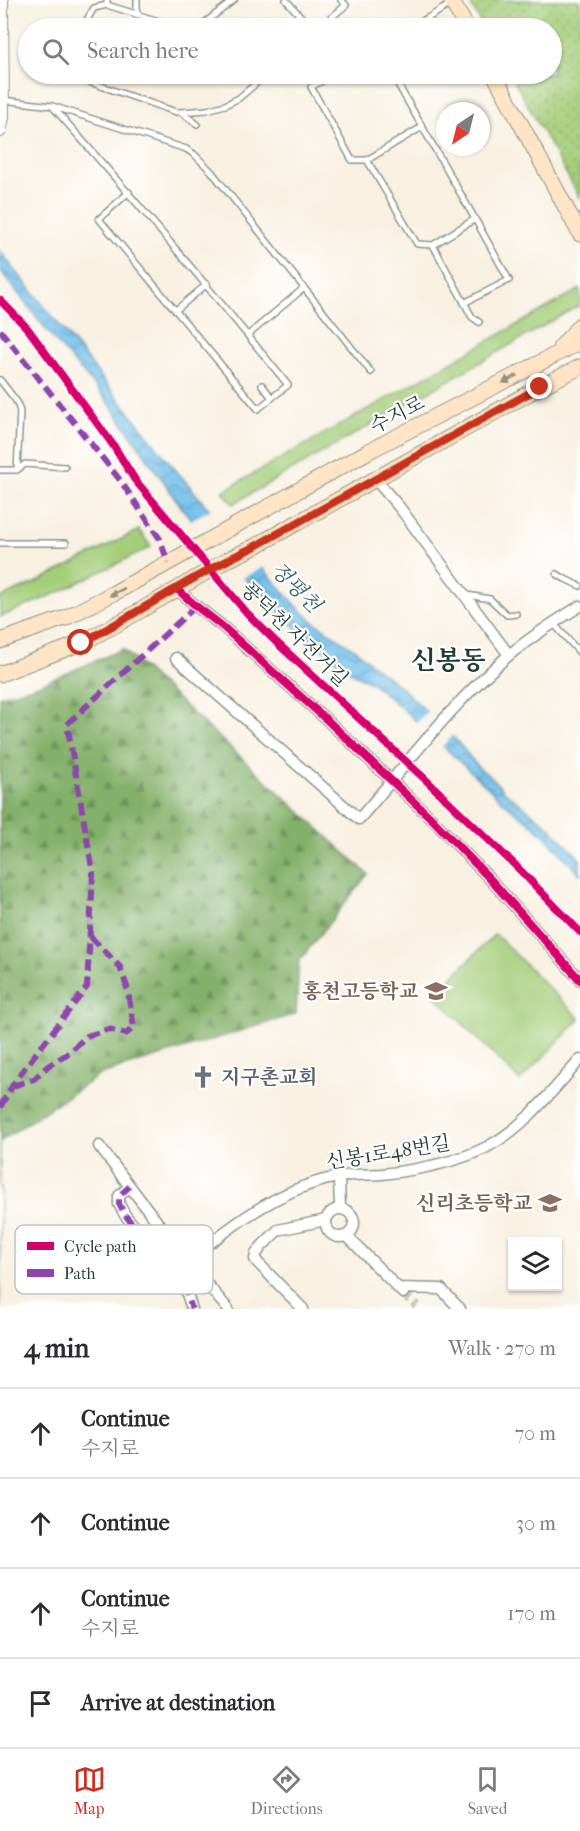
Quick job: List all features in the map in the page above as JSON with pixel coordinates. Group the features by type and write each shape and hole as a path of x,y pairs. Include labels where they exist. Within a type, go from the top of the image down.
{"main road":[{"path":"452,2 461,18"},
{"path":"499,84 580,234"},
{"path":"553,356 580,325"},
{"name":"수지로","path":"0,642 65,618 144,577 369,452 580,342"},
{"path":"0,674 81,643 117,624 227,560 580,367"},
{"path":"555,380 580,378"}],"street":[{"path":"0,131 3,117 2,0"},
{"path":"375,479 400,508 509,655"},
{"path":"177,589 222,626 392,780 469,857 580,980"},
{"path":"176,658 359,819 454,710 509,655 580,606"},
{"name":"신봉1로48번길","path":"213,1240 279,1196 307,1185 339,1177 383,1174 456,1161 489,1146 516,1128 580,1060"},
{"path":"99,1146 160,1225"},
{"path":"339,1177 340,1209"},
{"path":"130,1186 119,1196 119,1204 133,1225"},
{"path":"340,1209 349,1212 354,1220 353,1230 347,1236 338,1238 327,1229 326,1220 331,1212 340,1209"},
{"path":"303,1309 258,1263 255,1259 256,1254 278,1230 326,1220"},
{"path":"347,1236 401,1290 441,1290 460,1309"},
{"path":"213,1291 228,1309"},
{"path":"185,1294 192,1309"}],"lane":[{"path":"137,0 137,15"},
{"path":"211,18 234,0"},
{"path":"286,0 302,18"},
{"path":"331,18 346,5 341,0"},
{"path":"427,18 452,2"},
{"path":"88,18 94,8 107,3 147,18"},
{"path":"95,84 176,112 207,110 225,105 239,98 255,84"},
{"path":"317,84 311,87 352,160 367,160 422,127"},
{"path":"398,84 509,280 464,303"},
{"path":"3,100 52,106 186,149 194,154 211,171 371,372"},
{"path":"52,106 129,192 207,284 288,385 258,409 99,219 117,207 129,192"},
{"path":"181,112 197,124"},
{"path":"367,160 417,244 433,244 475,219"},
{"path":"433,244 464,303 479,322"},
{"path":"176,310 207,284"},
{"path":"248,335 304,288"},
{"path":"0,380 17,402 20,412 17,470"},
{"path":"262,385 272,398"},
{"path":"0,389 8,389"},
{"path":"0,470 17,470 25,464 65,467"},
{"path":"0,543 66,543"},
{"path":"557,574 580,586"},
{"path":"463,594 490,599 507,615 516,614"},
{"path":"553,623 580,653"}],"green space":[{"path":"468,0 580,0 580,198 516,84 562,84 562,18 478,18"},
{"path":"580,289 580,305 233,504 223,491"},
{"path":"139,530 151,547 57,593 0,617 0,598 37,582"},
{"path":"123,649 368,874 299,961 296,1014 101,1074 0,1141 0,696 39,685"},
{"path":"495,934 580,1019 520,1081 434,995"}],"water":[{"name":"정평천","path":"0,251 165,457 296,605 310,619 357,651 401,687 456,740 479,768 505,792 549,826 580,859 580,874 540,831 502,801 414,719 371,682 352,673 288,621 209,541 182,508 106,399 56,342 0,270"}],"pier":[{"path":"213,508 265,566 241,579 207,543 189,521"},
{"path":"429,709 454,734 441,748 415,724"}],"tunnel":[{"path":"403,1293 417,1306"}],"marked path":[{"path":"0,330 120,480 160,539 168,563"},
{"path":"0,1107 17,1078 87,987 93,873 67,724 196,606"},
{"path":"13,1086 34,1079 87,1036 109,1029 126,1034 134,1027 127,987 120,967 89,935"},
{"path":"130,1186 119,1196 119,1204 133,1225"},
{"path":"187,1294 192,1309"}],"cycle path":[{"name":"풍덕천 자전거길","path":"0,300 28,329 113,445 135,480 247,613 516,866 580,932"},
{"path":"177,589 328,721 432,819 491,880 580,980"}],"place":[{"name":"홍천고등학교","path":"436,991"},
{"name":"지구촌교회","path":"203,1077"},
{"name":"신리초등학교","path":"550,1203"}],"district":[{"name":"신봉동","path":"448,660"}],"route":[{"path":"81,643 540,387"}]}
